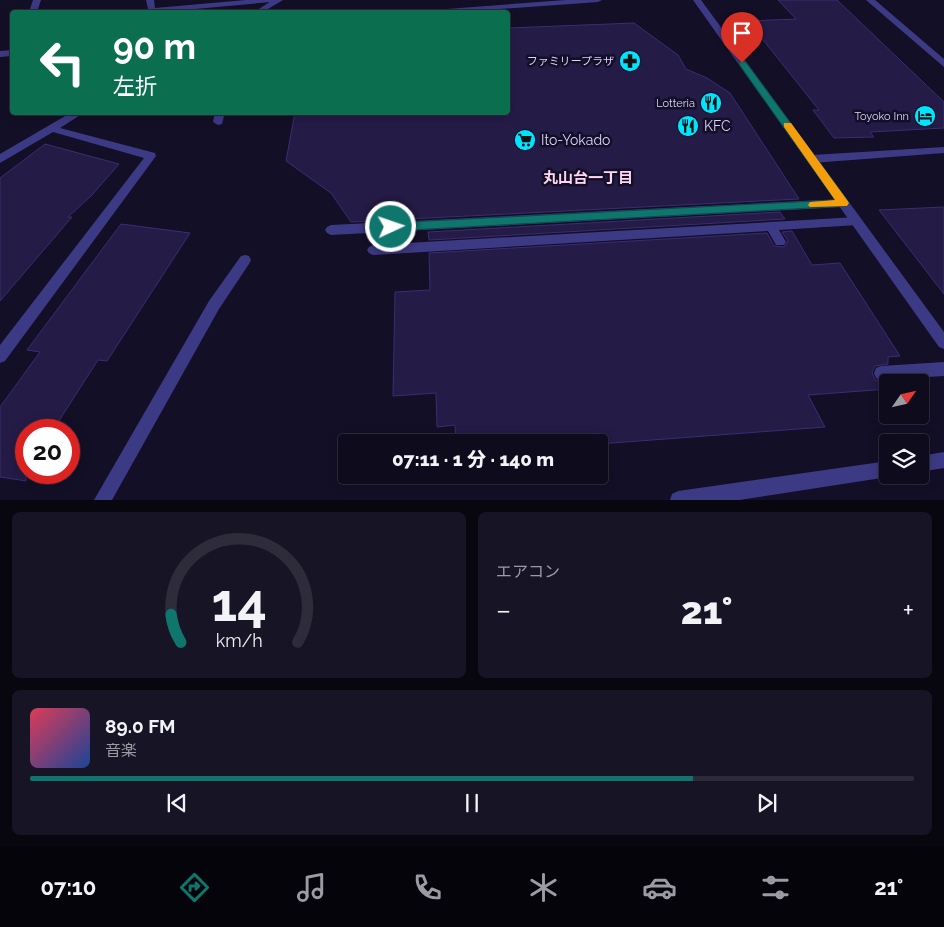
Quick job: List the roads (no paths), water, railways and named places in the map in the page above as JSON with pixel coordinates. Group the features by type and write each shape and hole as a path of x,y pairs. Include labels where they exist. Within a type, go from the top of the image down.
{"street":[{"path":"163,10 271,0"},
{"path":"262,10 279,0"},
{"path":"460,10 598,0"},
{"path":"697,0 944,343"},
{"path":"870,0 944,64"},
{"path":"928,50 944,50"},
{"path":"0,160 75,115"},
{"path":"0,356 151,156 52,129"},
{"path":"812,159 944,150"},
{"path":"331,230 843,203"},
{"path":"373,250 857,221"},
{"path":"771,226 780,242"},
{"path":"102,500 214,305 245,260"},
{"path":"880,373 944,369"},
{"path":"929,462 944,460"},
{"path":"678,500 879,470"}],"place":[{"name":"ファミリープラザ","path":"630,61"},
{"name":"Lotteria","path":"711,103"},
{"name":"Toyoko Inn","path":"925,116"},
{"name":"KFC","path":"688,126"},
{"name":"Ito-Yokado","path":"525,140"}],"district":[{"name":"丸山台一丁目","path":"588,178"}]}
